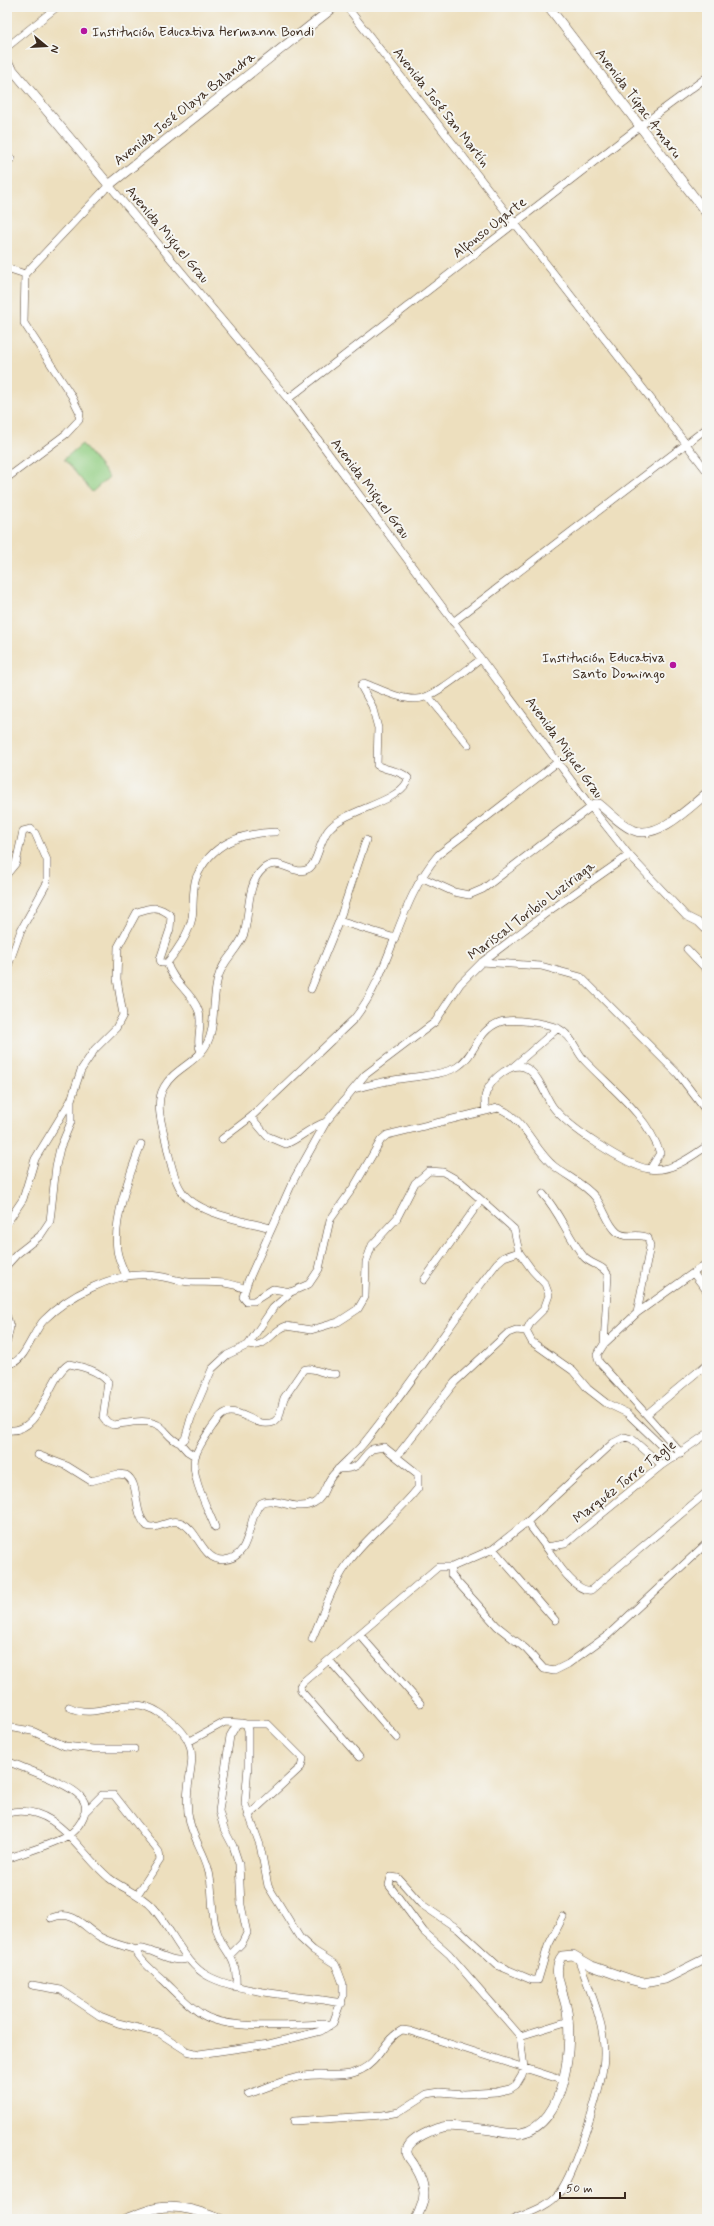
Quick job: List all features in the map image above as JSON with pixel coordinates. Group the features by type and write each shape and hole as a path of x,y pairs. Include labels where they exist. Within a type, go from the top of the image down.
{"street":[{"path":"7,47 57,7"},
{"name":"Avenida José Olaya Balandra","path":"109,185 334,7"},
{"name":"Avenida José San Martín","path":"347,7 707,471"},
{"name":"Avenida Túpac Amaru","path":"549,7 639,127 707,214"},
{"name":"Avenida Miguel Grau","path":"7,63 288,399 453,622 559,761 591,807 629,855 686,916 698,922 707,931"},
{"name":"Alfonso Ugarte","path":"288,399 639,127 707,77"},
{"path":"7,478 66,434 79,420 80,413 71,395 24,323 25,274 109,185"},
{"path":"7,268 25,274"},
{"path":"453,622 707,428"},
{"path":"271,1228 201,1208 190,1200 178,1186 161,1122 160,1097 168,1081 192,1062 201,1052 210,1036 218,976 243,936 252,891 259,873 266,867 274,864 282,864 299,871 309,869 315,863 323,836 332,826 349,816 391,796 408,782 408,778 404,774 385,770 378,765 378,728 372,706 361,685 364,683 416,700 428,696 481,659"},
{"path":"428,696 468,745"},
{"path":"222,1139 250,1117 362,1009 377,982 421,877 438,855 559,761"},
{"path":"421,877 454,892 469,895 483,889 595,804 599,804 634,831 651,830 668,825 707,793"},
{"path":"7,874 17,859 23,831 31,829 46,860 47,883 21,930 7,969"},
{"path":"166,963 184,937 192,920 196,879 210,857 231,839 253,832 275,832"},
{"path":"311,990 339,921 366,840"},
{"name":"Mariscal Toribio Luziriaga","path":"246,1290 271,1228 293,1181 326,1122 365,1075 435,1022 460,984 482,962 549,911 629,855"},
{"path":"7,1223 23,1199 36,1159 71,1100 81,1070 94,1049 116,1028 123,1015 116,978 118,947 137,912 152,906 163,909 170,916 170,930 160,959 161,963 166,963"},
{"path":"339,921 395,938"},
{"path":"687,949 707,970"},
{"path":"482,962 541,966 581,977 678,1074 707,1112"},
{"path":"166,963 172,976 192,997 198,1008 201,1021 199,1044 201,1052"},
{"path":"354,1089 373,1083 425,1075 457,1067 468,1057 486,1029 502,1021 545,1023 558,1028 569,1037 584,1061 606,1081 644,1122 660,1152 650,1169"},
{"path":"486,1111 485,1093 497,1076 513,1067 558,1028"},
{"path":"513,1067 529,1070 553,1107 569,1125 593,1141 650,1169 678,1165 707,1146"},
{"path":"7,1265 17,1254 40,1236 50,1221 58,1156 71,1122 71,1100"},
{"path":"180,1443 186,1439 191,1418 212,1370 227,1355 248,1345 274,1308 291,1292 309,1284 319,1269 330,1220 355,1185 381,1140 387,1135 498,1108 507,1111 554,1166 574,1179 595,1197 618,1232 627,1236 642,1234 648,1238 650,1246 637,1313"},
{"path":"250,1117 267,1136 286,1144 299,1139 314,1126 326,1122"},
{"path":"126,1276 117,1251 119,1222 125,1191 141,1144"},
{"path":"248,1345 255,1347 265,1342 286,1326 311,1330 338,1322 358,1309 365,1297 366,1262 372,1245 397,1218 415,1183 429,1171 443,1172 461,1182 514,1229 519,1252 532,1270 546,1284 549,1295 544,1309 531,1322 526,1331"},
{"path":"543,1194 555,1208 583,1256 606,1271 608,1275 604,1344"},
{"path":"424,1280 481,1200"},
{"path":"38,1455 67,1466 91,1482 118,1474 126,1475 134,1484 136,1499 144,1523 154,1528 169,1522 183,1524 194,1533 210,1555 219,1560 231,1559 239,1552 249,1534 258,1507 261,1503 269,1500 297,1506 314,1503 320,1497 331,1478 338,1469 350,1460 364,1442 496,1263 504,1257 519,1252"},
{"path":"681,1453 599,1362 597,1355 604,1344 637,1313 707,1263"},
{"path":"693,1273 707,1291"},
{"path":"7,1361 15,1362 19,1359 38,1327 62,1306 93,1288 126,1276 147,1275 182,1281 222,1282 246,1290 243,1297 246,1300 254,1300 273,1289 291,1292"},
{"path":"7,1317 10,1327 7,1341"},
{"path":"397,1456 455,1382 508,1333 516,1330 526,1331"},
{"path":"526,1331 532,1342 573,1371 588,1389 606,1403 627,1413 674,1458"},
{"path":"7,1430 23,1427 41,1409 61,1372 69,1364 89,1369 103,1377 108,1382 103,1417 107,1422 113,1425 152,1422 160,1426 173,1441 180,1443 187,1451 196,1456"},
{"path":"647,1414 707,1364"},
{"path":"215,1527 195,1474 196,1456 209,1432 224,1414 234,1413 258,1422 274,1422 279,1416 284,1398 302,1370 310,1368 322,1374 336,1374"},
{"name":"Marquéz Torre Tagle","path":"546,1547 557,1547 565,1544 662,1465 707,1434"},
{"path":"359,1757 301,1691 300,1686 303,1682 438,1567 452,1567 493,1549 527,1522 614,1443 625,1437 632,1439 662,1465"},
{"path":"312,1639 336,1583 350,1560 418,1488 418,1474 387,1448 378,1447 370,1451 358,1465 350,1468 338,1469"},
{"path":"527,1522 576,1585 581,1589 591,1590 707,1492"},
{"path":"452,1567 451,1575 491,1620 526,1649 544,1669 554,1671 568,1664 608,1635 707,1543"},
{"path":"493,1549 555,1620"},
{"path":"359,1634 420,1703"},
{"path":"329,1660 397,1738"},
{"path":"69,1707 78,1711 88,1712 132,1704 140,1705 161,1714 184,1733 190,1741 192,1756 187,1800 188,1817 208,1868 216,1928 236,1966 236,1987"},
{"path":"190,1741 225,1722 268,1724 303,1759 301,1768 248,1816"},
{"path":"32,1985 61,1990 100,2016 118,2023 159,2033 187,2051 199,2054 269,2044 321,2031 330,2026 336,2019 342,2003 343,1984 335,1964 313,1950 300,1938 284,1908 270,1890 260,1845 248,1816 244,1799 248,1766 248,1730 244,1723"},
{"path":"231,1954 242,1943 247,1933 241,1905 239,1864 233,1846 224,1829 219,1811 230,1736 237,1724 244,1723"},
{"path":"7,1727 32,1730 65,1746 92,1749 134,1749"},
{"path":"7,1761 70,1788 82,1798 85,1805 81,1823 68,1835 7,1859"},
{"path":"84,1813 102,1795 114,1795 159,1852 160,1860 137,1895"},
{"path":"7,1813 27,1812 43,1816 57,1823 107,1876 124,1889 137,1895 153,1909 188,1958 202,1972 221,1982 236,1987 342,2003"},
{"path":"294,2121 383,2115 399,2112 427,2094 440,2092 464,2094 496,2092 516,2085 524,2068 520,2036 449,1954 424,1932 389,1885 389,1880 393,1876 398,1878 421,1904 458,1929 497,1965 532,1980 538,1980 540,1977 542,1962 563,1917"},
{"path":"51,1918 61,1915 74,1916 99,1936 136,1950 156,1974 196,2011 208,2018 219,2022 254,2025 324,2024 330,2026"},
{"path":"136,1950 138,1948 143,1948 173,1959 188,1958"},
{"path":"416,2219 424,2204 425,2193 419,2175 408,2155 407,2149 411,2141 442,2126 515,2134 528,2132 540,2125 548,2116 562,2080 568,2052 568,2021 560,1986 558,1964 562,1956 568,1954 592,1966 632,1980 649,1983 665,1979 707,1958"},
{"path":"514,2219 554,2199 560,2193 574,2162 602,2080 604,2055 603,2036 578,1958"},
{"path":"520,2036 568,2021"},
{"path":"248,2094 303,2076 347,2075 360,2071 372,2064 383,2046 402,2030 410,2031 562,2080"},
{"path":"125,2219 158,2208 178,2207 220,2219"}],"green space":[{"path":"82,444 109,477 92,492 64,459"}],"place":[{"name":"Institución Educativa Hermann Bondi","path":"84,31"},
{"name":"Institución Educativa Santo Domingo","path":"673,665"}]}
